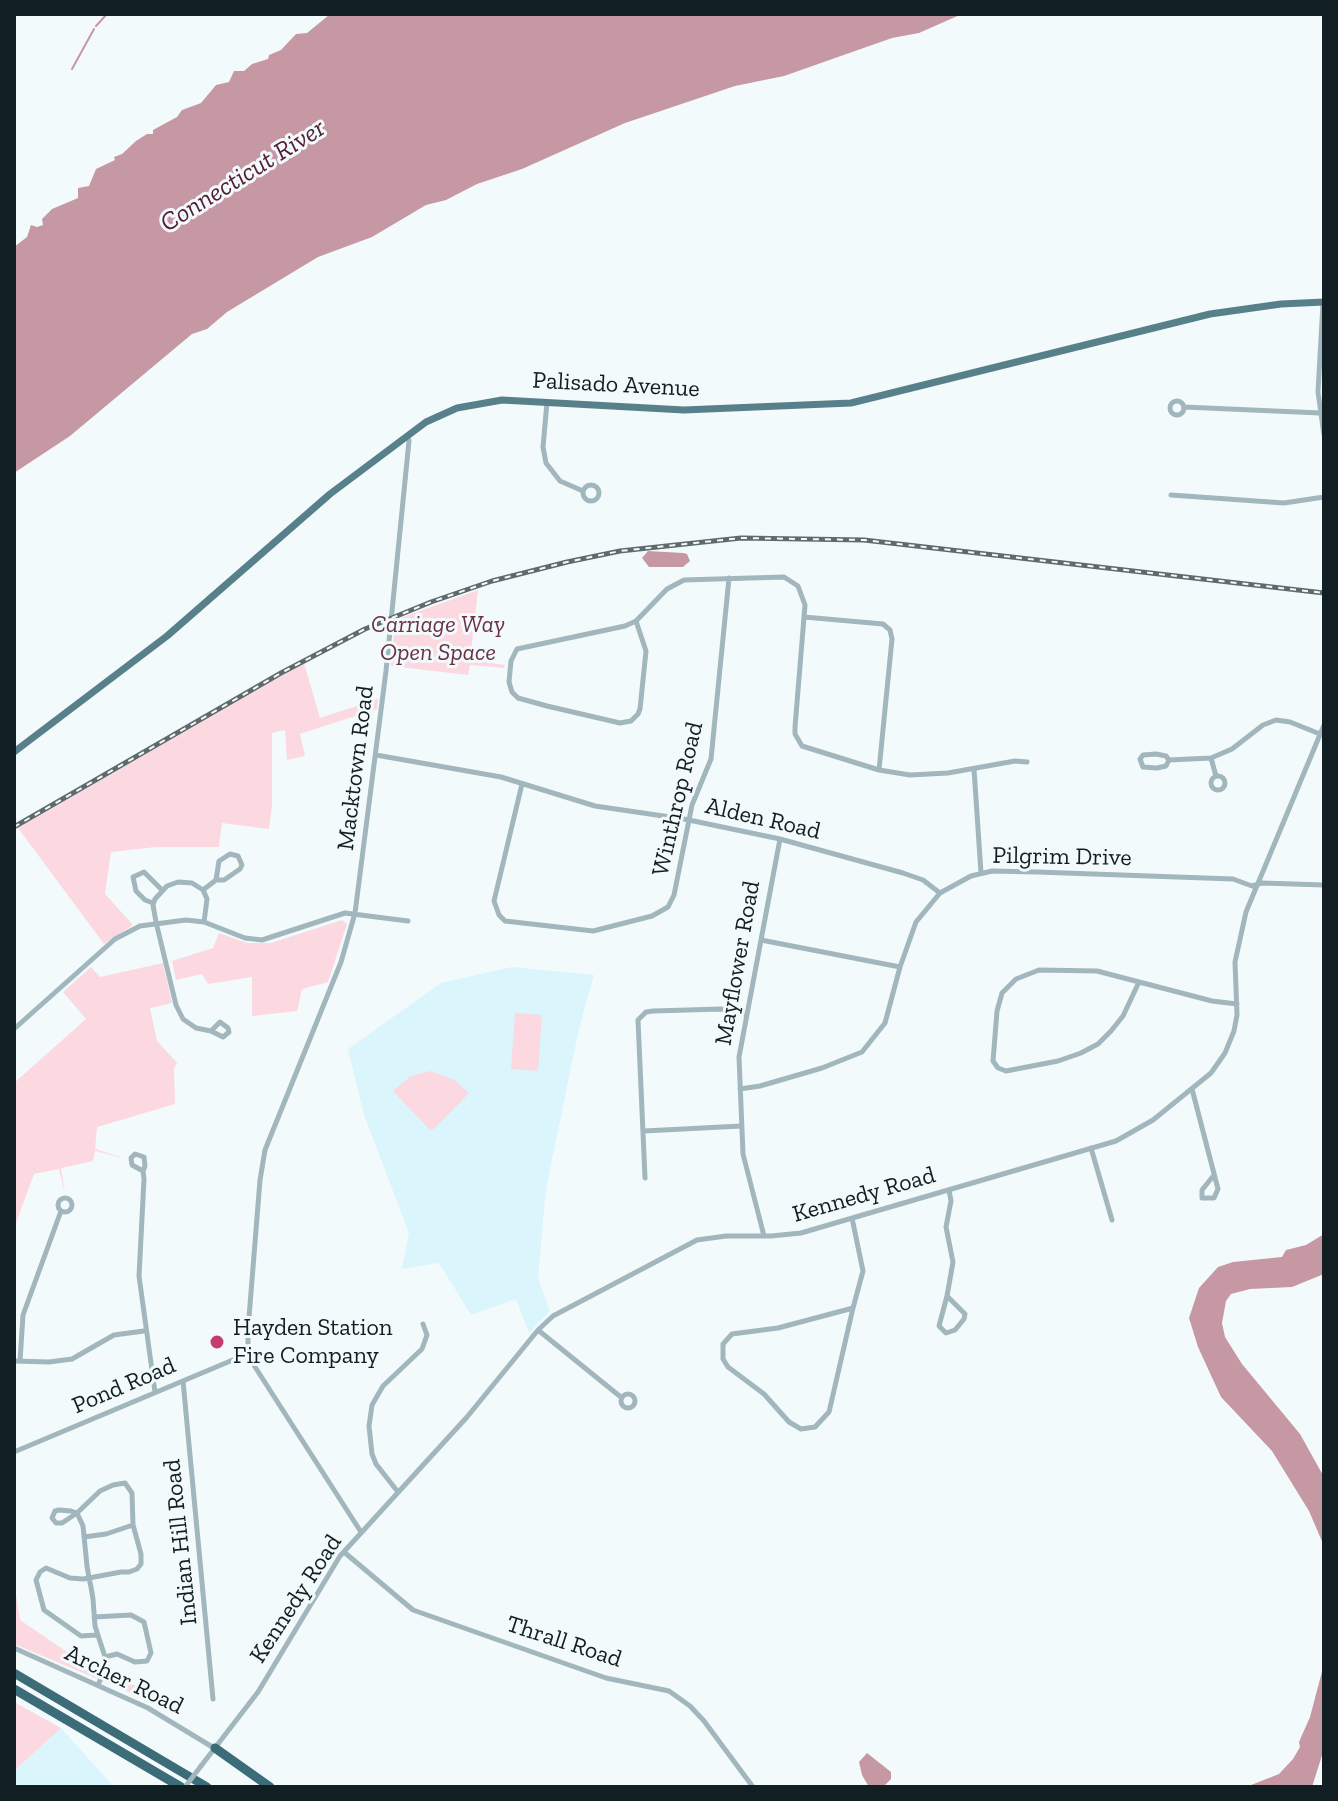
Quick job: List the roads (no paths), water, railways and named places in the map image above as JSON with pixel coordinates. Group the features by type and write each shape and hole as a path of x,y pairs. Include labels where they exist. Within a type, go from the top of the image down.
{"highway":[{"path":"14,1673 207,1787"},
{"path":"14,1689 183,1787"},
{"path":"215,1748 270,1787"}],"main road":[{"name":"Palisado Avenue","path":"14,752 155,646 290,526 407,436 434,418 476,402 502,400 675,410 851,403 1210,314 1267,305 1324,302"}],"street":[{"path":"1324,302 1319,381 1324,435"},
{"path":"547,402 543,447 546,463 557,479 583,491"},
{"path":"1184,407 1320,413"},
{"name":"Macktown Road","path":"247,1354 256,1215 265,1150 341,962 355,913 376,755 409,441 407,436"},
{"path":"1171,495 1284,503 1324,497"},
{"path":"636,621 644,637 646,651 640,709 631,721 620,723 572,712 522,699 512,692 509,682 511,661 517,649 625,626 636,621 675,584 684,580 776,575 789,579 801,590 805,605 795,727 798,741 809,750 879,770 910,775 1027,762"},
{"name":"Winthrop Road","path":"522,784 494,901 505,921 593,931 663,911 674,895 695,794 711,759 729,578"},
{"path":"804,617 883,624 891,633 879,770"},
{"path":"1169,760 1166,766 1157,768 1143,767 1140,759 1143,755 1162,754 1169,760 1211,758 1232,749 1263,725 1276,720 1320,734"},
{"name":"Kennedy Road","path":"183,1787 258,1692 344,1552 467,1417 538,1330 562,1309 687,1244 708,1237 788,1235 1091,1148 1137,1130 1216,1067 1229,1046 1236,1022 1234,972 1238,937 1324,725"},
{"name":"Alden Road","path":"376,755 480,773 595,806 689,820 780,839 903,873 923,880 940,893"},
{"path":"1211,758 1216,776"},
{"path":"974,769 981,873"},
{"name":"Mayflower Road","path":"764,1236 746,1173 741,1126 740,1048 780,839"},
{"path":"203,890 240,869 242,865 238,856 230,854 219,861 216,880"},
{"name":"Pilgrim Drive","path":"740,1089 840,1063 862,1052 885,1023 916,922 940,893 956,882 981,873 1022,871 1219,878 1252,886 1324,885"},
{"path":"153,903 136,891 133,877 144,872 162,890"},
{"path":"204,922 208,905 203,890 185,882 162,890 153,903 178,1011 190,1024 211,1031"},
{"path":"14,1029 115,939 140,926 186,920 204,922 245,938 262,940 345,913 408,921"},
{"path":"761,940 900,967"},
{"path":"1139,982 1117,1024 1098,1044 1058,1061 1006,1071 998,1068 993,1061 999,1001 1006,988 1016,979 1039,970 1079,969 1120,976 1212,1001 1237,1004"},
{"path":"645,1178 638,1020 653,1011 711,1008 745,1014"},
{"path":"1192,1089 1214,1175 1218,1193 1211,1199 1202,1198 1202,1190 1214,1175"},
{"path":"644,1131 741,1126"},
{"path":"1091,1148 1112,1220"},
{"path":"143,1171 139,1276 144,1331 155,1392"},
{"path":"947,1296 965,1314 955,1330 946,1333 939,1326 953,1262 946,1227 951,1201 949,1190"},
{"path":"61,1211 23,1315 17,1361 72,1359 114,1335 144,1331"},
{"path":"852,1218 863,1271 829,1412 823,1421 815,1427 801,1429 789,1422 764,1394 728,1367 723,1359 723,1344 732,1334 778,1328 853,1308"},
{"path":"398,1492 372,1454 369,1426 372,1405 383,1386 422,1349 427,1335 423,1324"},
{"path":"538,1330 622,1398"},
{"path":"247,1354 361,1532"},
{"name":"Pond Road","path":"14,1452 247,1354"},
{"name":"Indian Hill Road","path":"183,1381 213,1699"},
{"path":"97,1635 81,1636 44,1610 37,1589 38,1575 46,1568 70,1578 89,1578 137,1569 141,1564 141,1554 133,1525 132,1493 125,1483 100,1491 77,1513 83,1526 84,1537 89,1578 94,1617 97,1635 105,1657 105,1669 98,1685"},
{"path":"84,1537 133,1525"},
{"name":"Thrall Road","path":"344,1552 413,1610 606,1678 669,1691 704,1721 753,1787"},
{"path":"94,1617 131,1615 144,1622 151,1653 147,1661 135,1662 117,1654 105,1657"},
{"name":"Archer Road","path":"14,1648 158,1713 215,1748"}],"water":[{"name":"Connecticut River","path":"962,14 919,33 892,38 784,76 735,86 625,123 522,169 426,205 372,237 318,257 227,312 207,329 192,334 70,436 14,473 14,247 27,237 31,225 43,225 42,219 52,209 78,198 78,188 89,186 96,169 115,160 114,157 147,134 153,134 153,130 177,117 182,110 201,103 216,85 229,82 234,71 244,71 252,64 268,59 296,34 307,33 329,15"},
{"path":"648,551 683,553 690,561 683,567 649,567 642,558"},
{"path":"1324,1234 1324,1274 1292,1287 1250,1289 1231,1294 1226,1301 1222,1323 1225,1337 1242,1364 1300,1434 1324,1477 1324,1546 1309,1511 1272,1451 1221,1397 1198,1347 1189,1318 1199,1288 1218,1267 1233,1262 1282,1257 1286,1250 1306,1245"},
{"path":"1324,1664 1324,1749 1312,1787 1246,1787 1279,1774 1293,1759 1310,1717"},
{"path":"867,1753 891,1772 891,1779 884,1786 869,1787 862,1775 859,1762"}],"waterway":[{"path":"96,26 107,14"},
{"path":"72,69 94,29"}],"railway":[{"path":"14,827 281,673 365,629 492,581 620,551 741,538 864,540 1324,593"}],"place":[{"name":"Hayden Station Fire Company","path":"217,1342"}],"park label":[{"name":"Carriage Way Open Space","path":"438,639"}]}
